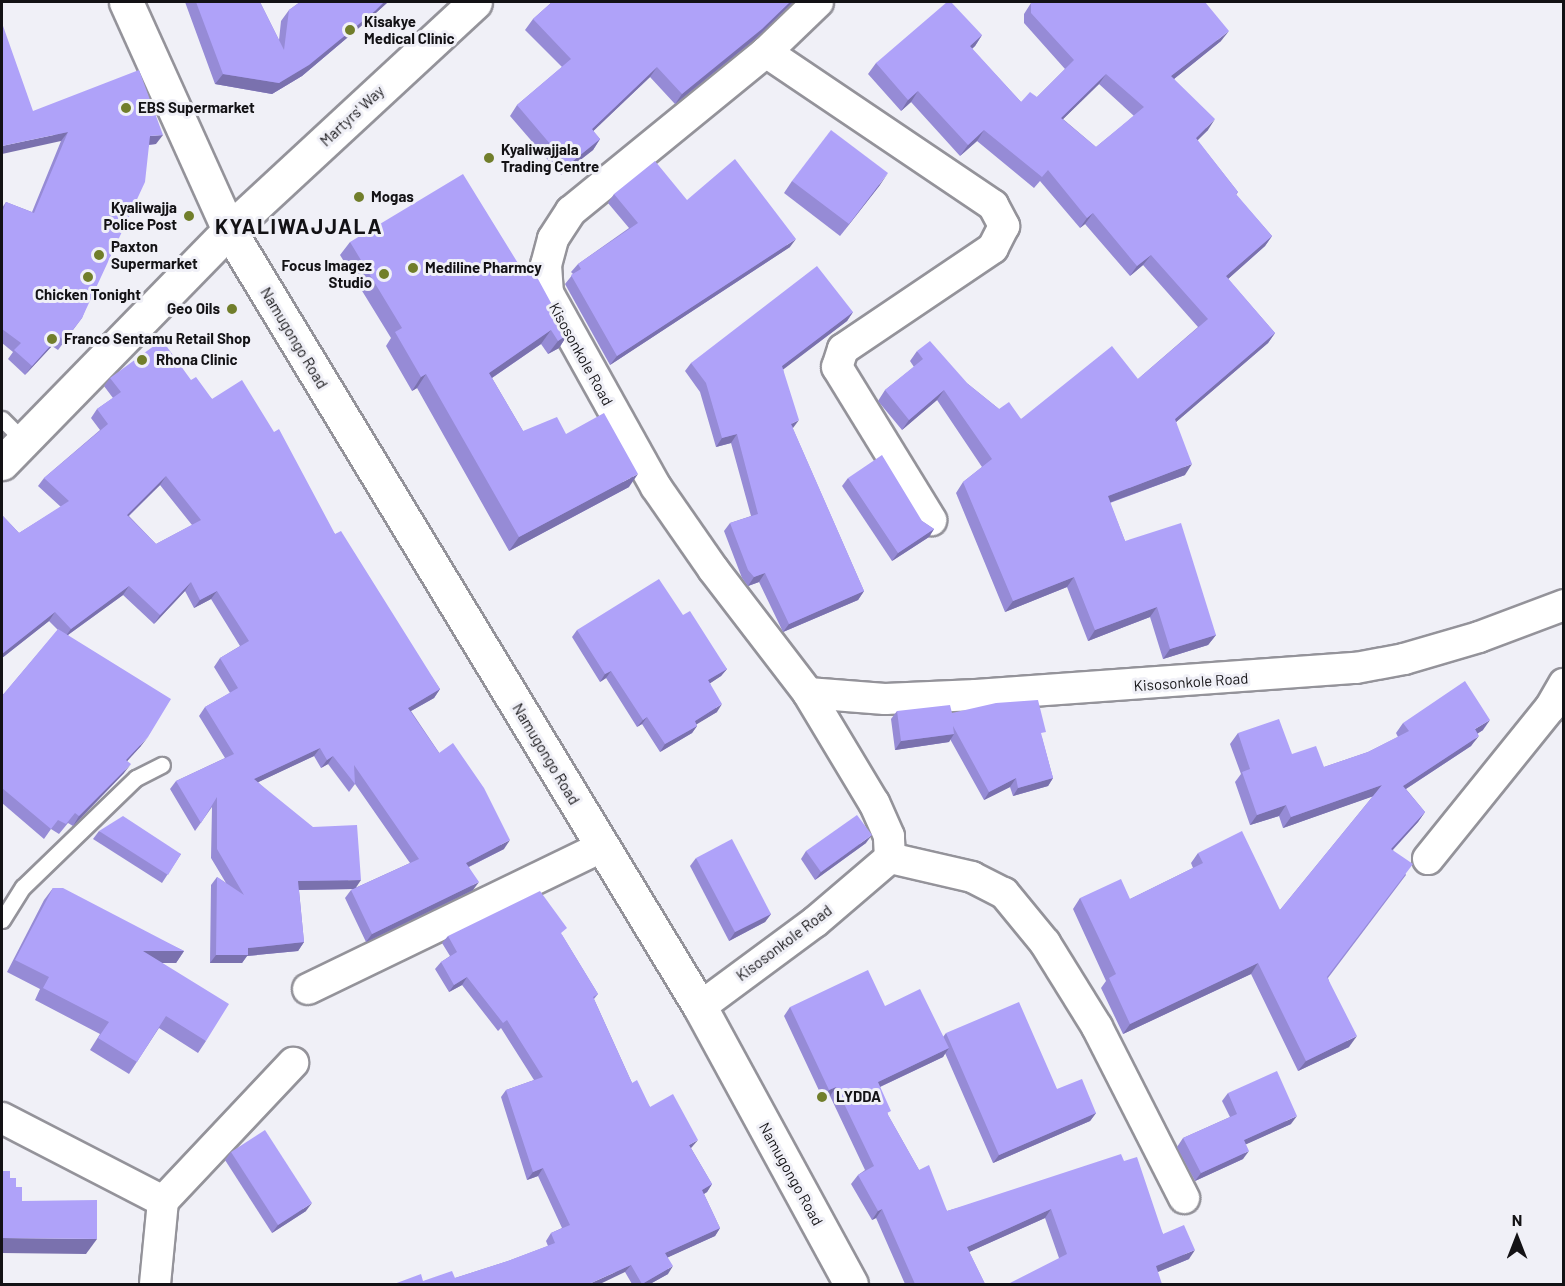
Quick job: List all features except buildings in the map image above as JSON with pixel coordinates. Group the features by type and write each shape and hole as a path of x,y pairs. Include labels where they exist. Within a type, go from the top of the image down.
{"main road":[{"name":"Namugongo Road","path":"126,2 229,230 700,1007 851,1284"},
{"name":"Martyrs' Way","path":"9,441 229,230 475,2"}],"street":[{"name":"Kisosonkole Road","path":"700,1007 815,922 890,858 889,836 874,803 808,693 712,569 656,487 573,343 548,293 546,274 553,239 571,212 766,52 818,2"},
{"path":"766,52 993,205 1004,226 993,248 843,349 837,367 931,520"},
{"name":"Kisosonkole Road","path":"808,693 885,699 976,695 1356,668 1404,660 1479,638 1563,605"},
{"path":"1428,859 1550,708 1563,684"},
{"path":"308,989 602,847"},
{"path":"890,858 972,877 1004,893 1044,943 1097,1027 1184,1198"},
{"path":"155,1284 163,1201 293,1064"},
{"path":"2,1118 163,1201"}],"lane":[{"path":"2,920 23,887 136,778 162,765"}],"place":[{"name":"Kisakye Medical Clinic","path":"350,30"},
{"name":"EBS Supermarket","path":"126,108"},
{"name":"Kyaliwajjala Trading Centre","path":"489,158"},
{"name":"Mogas","path":"359,197"},
{"name":"Kyaliwajja Police Post","path":"189,216"},
{"name":"Paxton Supermarket","path":"99,255"},
{"name":"Mediline Pharmcy","path":"413,268"},
{"name":"Focus Imagez Studio","path":"384,274"},
{"name":"Chicken Tonight","path":"88,277"},
{"name":"Geo Oils","path":"232,309"},
{"name":"Franco Sentamu Retail Shop","path":"52,339"},
{"name":"Rhona Clinic","path":"142,360"},
{"name":"LYDDA","path":"822,1097"}],"district":[{"name":"KYALIWAJJALA","path":"299,226"}]}
